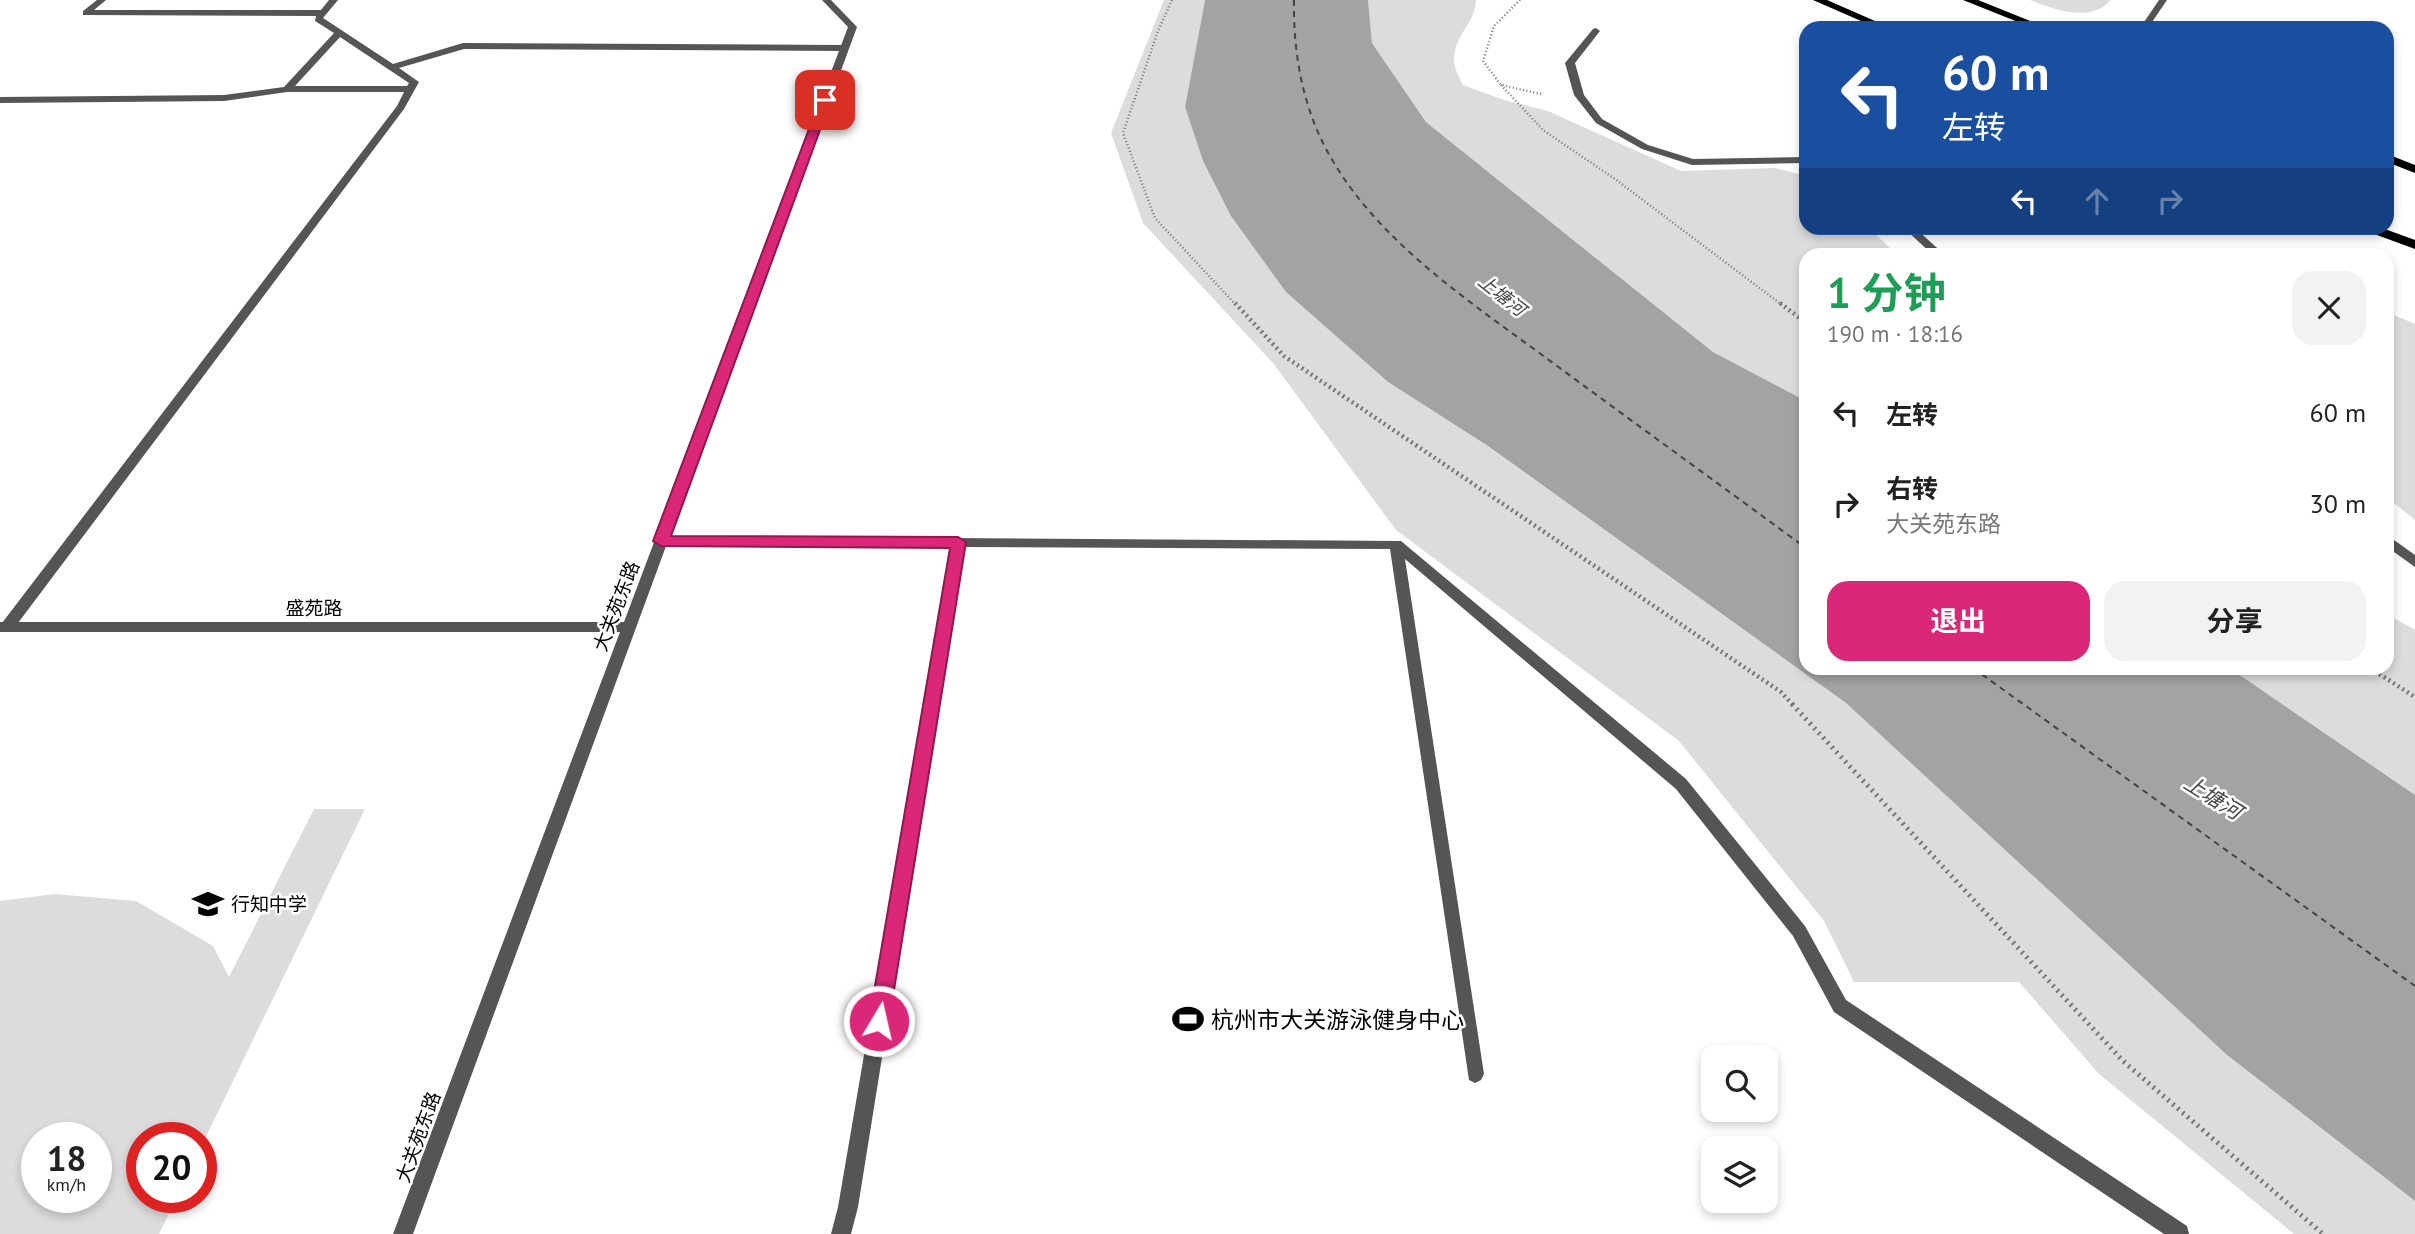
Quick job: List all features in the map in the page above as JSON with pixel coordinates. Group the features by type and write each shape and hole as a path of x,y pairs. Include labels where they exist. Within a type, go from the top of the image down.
{"main road":[{"path":"1818,0 1869,21"},
{"path":"1968,0 2024,21"},
{"path":"2394,162 2415,169"},
{"path":"2389,235 2415,245"}],"street":[{"path":"102,0 86,13 323,13"},
{"path":"3,627 401,107 414,82 318,19 334,0"},
{"name":"大关苑东路","path":"403,1234 853,27 826,0"},
{"path":"2149,21 2163,0"},
{"path":"1596,31 1570,63 1579,95 1598,121 1645,147 1692,162 1799,160"},
{"path":"287,89 339,33"},
{"path":"391,68 463,46 845,48"},
{"path":"0,100 223,98 287,89 410,89"},
{"path":"1917,235 1932,248"},
{"path":"661,541 1396,544 1681,783 1799,931 1840,1006 2180,1233"},
{"path":"841,1234 848,1207 958,542"},
{"path":"1396,544 1475,1074"},
{"path":"2394,546 2415,562"},
{"name":"盛苑路","path":"3,627 629,627"}],"path":[{"path":"1172,0 1158,31 1123,133 1155,218 1173,238 1284,356 1781,692 2123,1061 2323,1234"},
{"path":"1520,0 1496,18 1487,40 1483,61 1501,85 1543,130 1615,179 1799,318"},
{"path":"1501,85 1533,94 1579,95"},
{"path":"2381,675 2415,697"}],"shaded area":[{"path":"1164,0 1205,0 1185,107 1203,161 1231,215 1286,292 1388,382 1488,446 1799,669 1799,675 1807,675 1846,703 2227,1055 2415,1201 2415,1234 2294,1234 2099,1074 2019,982 1854,982 1824,921 1679,741 1396,530 1273,363 1143,223 1111,133"},
{"path":"1368,0 1476,0 1473,15 1455,50 1454,64 1463,85 1504,100 1548,111 1681,171 1775,168 1799,174 1799,235 1876,235 1890,248 1799,248 1799,397 1713,352 1426,122 1372,43"},
{"path":"2030,0 2111,0 2103,7 2083,13 2061,10"},
{"path":"2394,315 2415,324 2415,520 2394,503"},
{"path":"2394,618 2415,630 2415,795 2240,675 2394,675"},
{"path":"314,809 365,809 213,1122 126,1122 126,1213 169,1213 159,1234 0,1234 0,901 55,894 136,901 213,946 229,977"}],"water":[{"name":"上塘河","path":"1205,0 1368,0 1372,43 1426,122 1713,352 1799,397 1799,669 1488,446 1388,382 1286,292 1231,216 1203,161 1185,107"},
{"name":"上塘河","path":"1807,675 2240,675 2415,795 2415,1201 2227,1055 1846,703"}],"ferry route":[{"path":"1294,0 1298,64 1315,125 1334,163 1355,194 1380,223 1435,275 1465,299 1799,543"},
{"path":"1983,675 2415,986"}],"place":[{"name":"行知中学","path":"208,904"},
{"name":"杭州市大关游泳健身中心","path":"1188,1019"}],"route":[{"path":"825,100 661,541 958,542 879,1021"}]}
